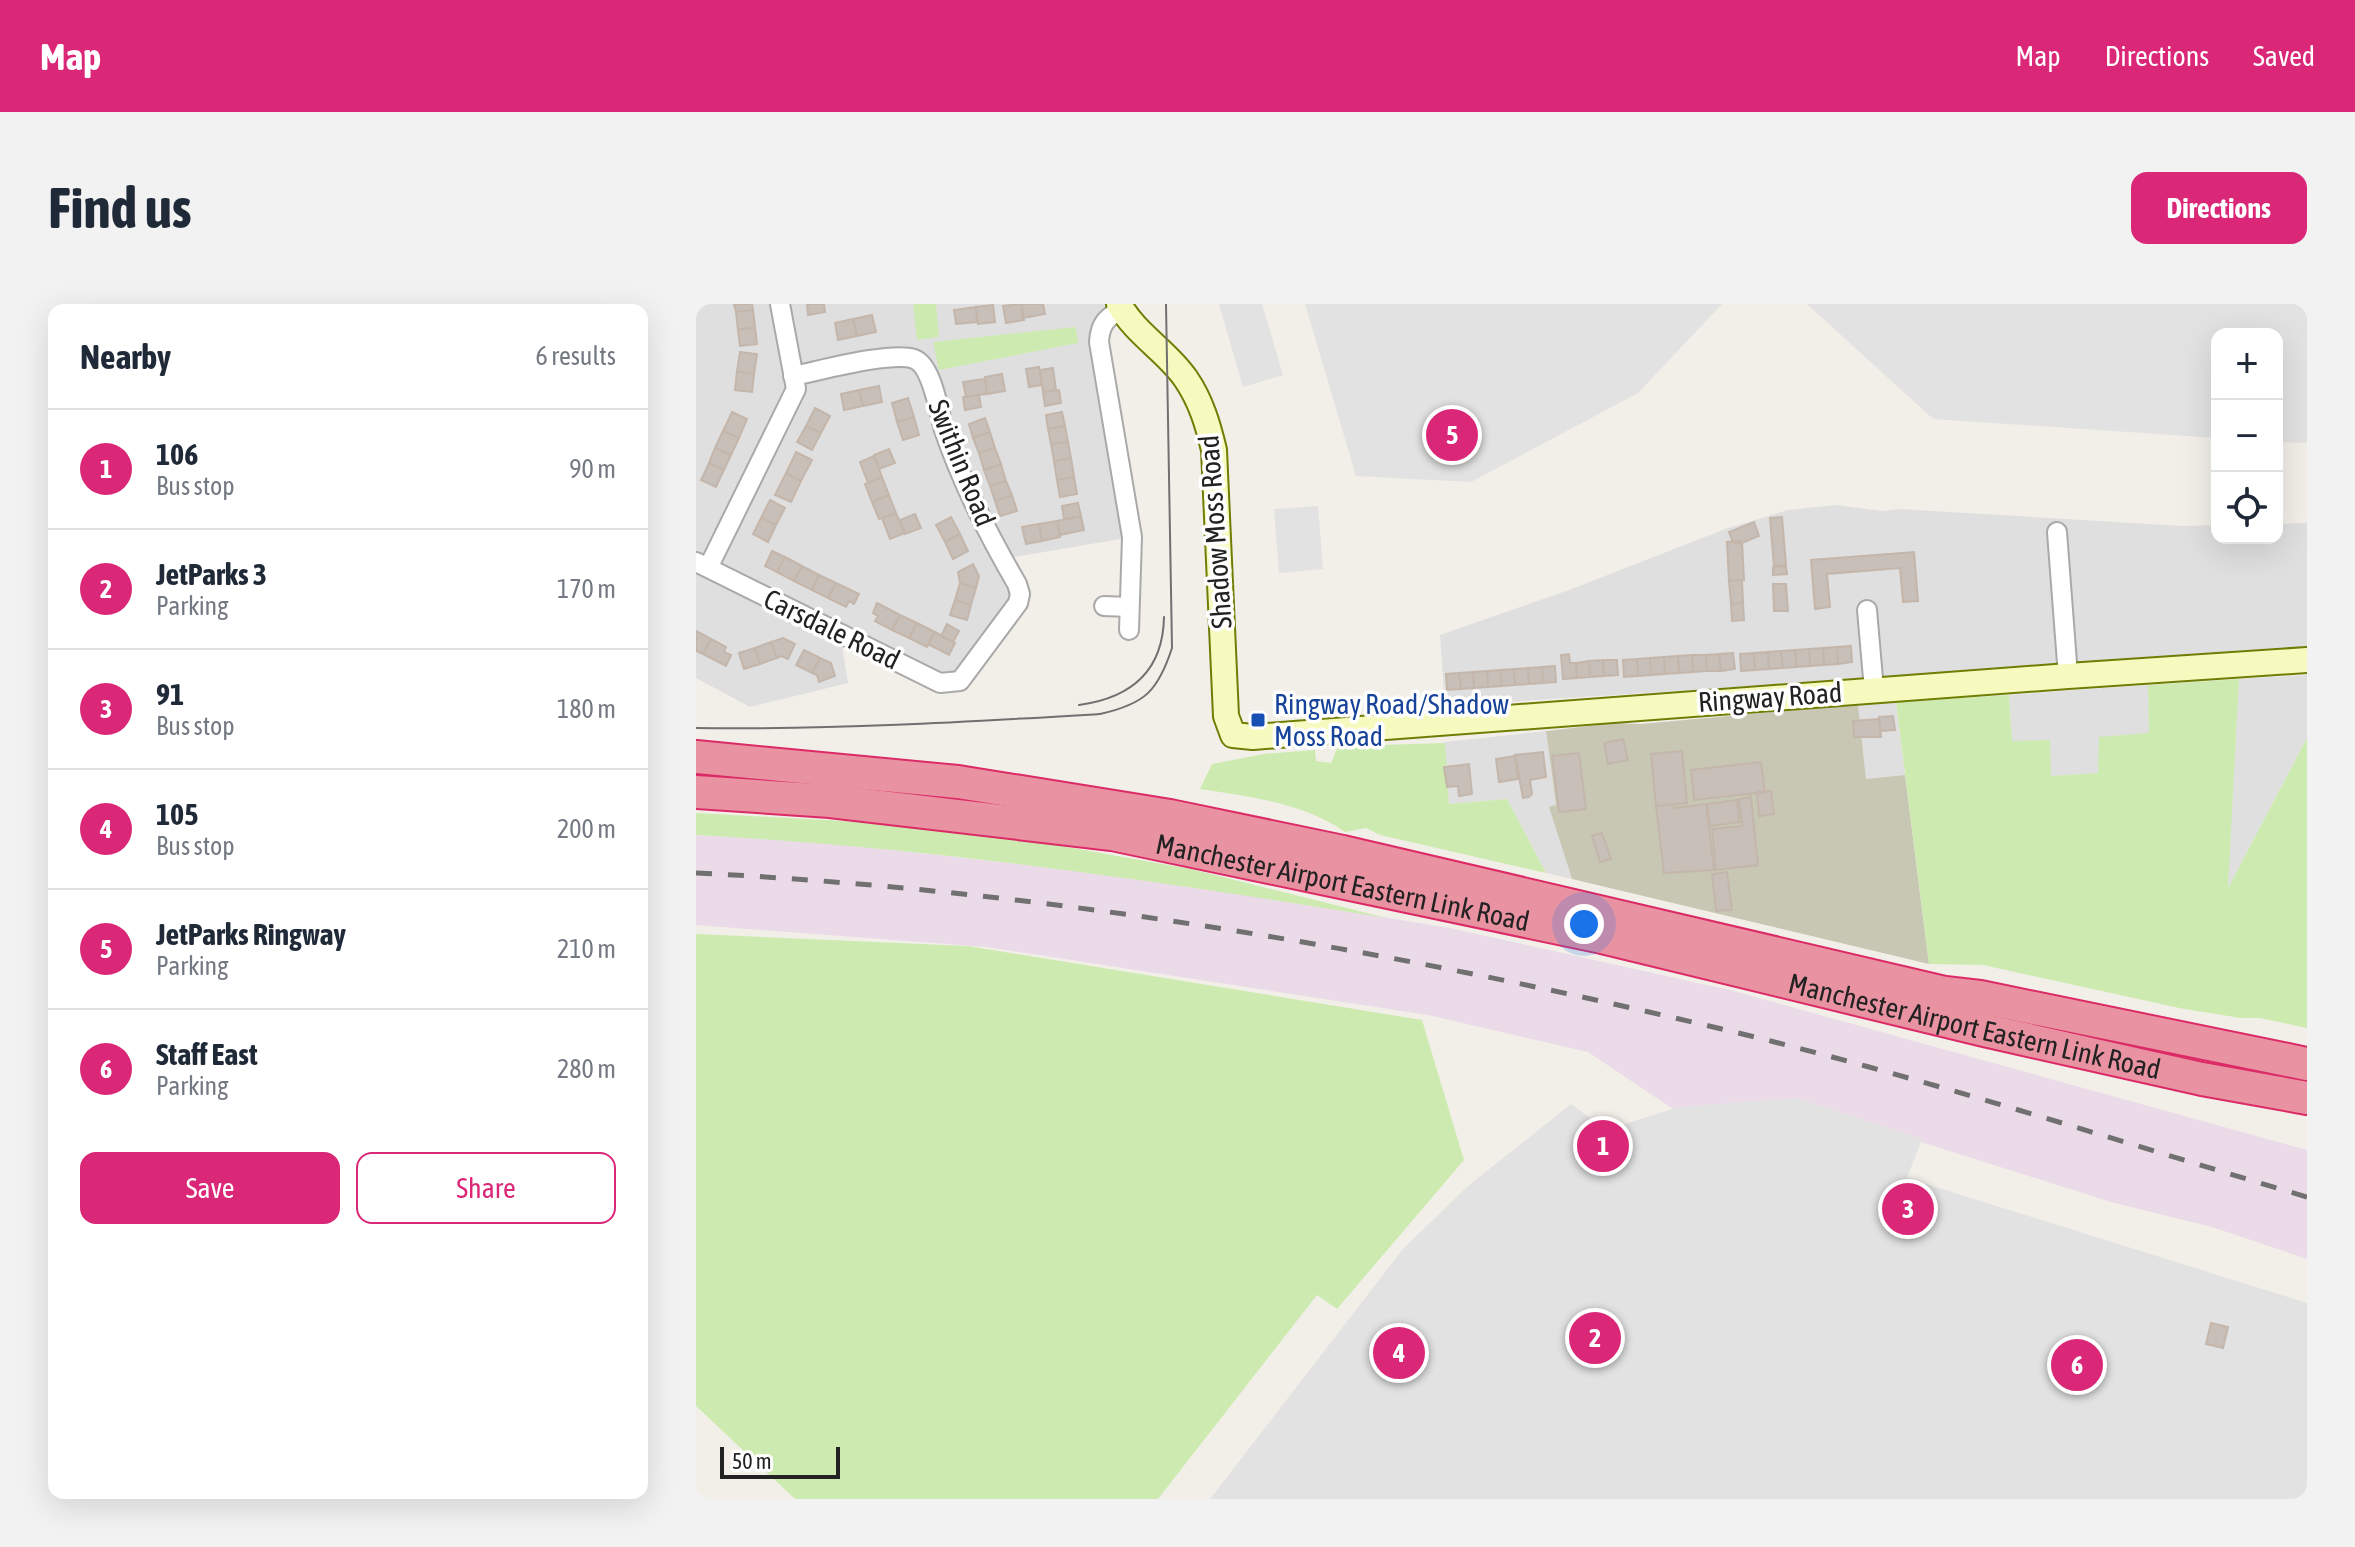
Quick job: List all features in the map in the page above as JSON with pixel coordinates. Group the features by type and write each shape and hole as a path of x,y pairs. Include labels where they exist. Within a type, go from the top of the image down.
{"highway":[{"name":"Manchester Airport Eastern Link Road","path":"696,757 958,782 1170,816 1359,855 1945,993 1980,997 2307,1064"},
{"name":"Manchester Airport Eastern Link Road","path":"696,792 830,801 1112,834 1602,937 2000,1033 2202,1079 2307,1098"}],"street":[{"path":"702,565 796,389 780,304"},
{"name":"Shadow Moss Road","path":"1129,630 1134,553 1099,342 1104,321 1120,307 1185,378 1202,408 1214,450 1226,716 1233,735"},
{"name":"Swithin Road","path":"793,376 874,359 900,358 914,359 929,374 956,459 1020,594 1018,603 966,673"},
{"path":"2057,532 2068,676"},
{"name":"Carsdale Road","path":"702,565 940,683 960,681 966,673"},
{"path":"1104,606 1129,607"},
{"path":"1867,610 1874,690"},
{"name":"Ringway Road","path":"1233,735 1253,737 2307,660"}],"shaded area":[{"path":"696,304 1119,304 1104,321 1132,537 1003,559 1020,594 951,684 840,634 848,683 750,707 696,678"},
{"path":"1219,304 1262,304 1283,375 1243,387"},
{"path":"1305,304 1722,304 1638,393 1471,482 1356,476"},
{"path":"1807,304 2307,304 2307,443 2283,442 2283,328 2211,328 2211,438 1933,419"},
{"path":"1835,505 1882,511 1899,509 2211,525 2211,544 2283,544 2283,524 2307,523 2307,650 1445,706 1440,635 1569,590 1728,528 1788,510"},
{"path":"1318,506 1323,569 1279,573 1274,509"},
{"path":"2307,675 2307,738 2227,890 2239,679"},
{"path":"2148,685 2150,733 2099,773 2051,776 2012,741 2009,695"},
{"path":"1896,702 1905,775 1866,780 1858,704"},
{"path":"1858,704 1866,779 1905,775 1929,964 1572,879 1549,807 1556,805 1546,731"},
{"path":"1546,731 1556,806 1550,808 1572,879 1546,873 1507,799 1449,804 1447,797 1445,742"},
{"path":"696,835 822,842 1151,879 1450,928 1730,990 2307,1150 2307,1259 2212,1227 2111,1202 1864,1124 1676,1111 1588,1052 1428,1015 986,947 696,925"},
{"path":"1797,1098 1922,1139 1907,1178 2307,1303 2307,1499 1210,1499 1403,1249 1468,1186 1571,1104 1606,1130 1679,1107"}],"green space":[{"path":"913,304 936,304 939,337 917,340"},
{"path":"1076,327 1078,343 939,370 933,342"},
{"path":"2239,679 2228,888 2307,738 2307,1028 2260,1018 2184,1009 1983,965 1929,964 1896,702 2009,695 2012,741 2050,740 2051,776 2098,773 2099,737 2149,733 2148,685"},
{"path":"1445,743 1449,804 1507,799 1546,873 1380,835 1366,828 1345,832 1294,807 1200,789 1212,764 1264,754 1315,750 1316,761 1331,763 1339,744"},
{"path":"696,813 954,827 1191,869 1387,918 1043,867 870,848 696,835"},
{"path":"696,934 968,946 1422,1020 1464,1160 1337,1309 1317,1295 1158,1499 795,1499 696,1406"}],"building":[{"path":"734,304 752,304 753,310 736,312"},
{"path":"807,304 824,304 825,312 808,315"},
{"path":"1021,304 1043,304 1045,314 1023,318"},
{"path":"1021,304 1024,320 1006,323 1003,306"},
{"path":"993,305 995,322 978,324 976,307"},
{"path":"976,307 977,322 956,324 954,310"},
{"path":"753,310 755,327 738,330 736,312"},
{"path":"872,315 876,332 857,336 853,319"},
{"path":"853,319 857,336 838,340 835,323"},
{"path":"755,327 757,344 740,346 738,330"},
{"path":"740,352 757,354 754,374 737,371"},
{"path":"1039,367 1042,385 1029,387 1026,369"},
{"path":"1053,368 1056,390 1043,392 1040,370"},
{"path":"737,371 754,374 752,392 735,390"},
{"path":"1002,374 1005,391 987,394 985,377"},
{"path":"985,379 987,394 966,397 963,382"},
{"path":"879,386 882,402 863,406 859,390"},
{"path":"859,390 863,406 844,410 841,394"},
{"path":"1059,390 1061,403 1045,406 1043,392"},
{"path":"979,395 981,407 965,410 963,397"},
{"path":"908,398 914,417 897,422 892,403"},
{"path":"815,408 830,416 821,433 806,426"},
{"path":"732,412 747,419 739,438 723,431"},
{"path":"1062,412 1065,426 1048,429 1046,415"},
{"path":"914,417 919,435 903,440 897,422"},
{"path":"985,418 990,432 973,438 969,424"},
{"path":"806,426 821,433 812,450 797,442"},
{"path":"1065,426 1068,442 1051,444 1048,429"},
{"path":"723,431 739,438 731,455 715,448"},
{"path":"990,432 995,448 979,453 973,438"},
{"path":"1068,442 1071,458 1054,461 1051,444"},
{"path":"715,448 731,455 724,470 709,463"},
{"path":"995,448 1001,464 984,470 979,453"},
{"path":"889,449 895,463 879,469 874,455"},
{"path":"796,452 812,460 801,481 786,473"},
{"path":"874,456 882,477 868,483 860,462"},
{"path":"1071,458 1074,477 1057,480 1054,461"},
{"path":"709,463 724,470 716,487 701,480"},
{"path":"1001,464 1006,481 990,486 984,470"},
{"path":"786,473 801,481 791,502 775,495"},
{"path":"882,477 889,495 872,502 865,484"},
{"path":"1074,477 1077,494 1060,497 1057,480"},
{"path":"1006,481 1012,495 995,501 990,486"},
{"path":"889,495 896,513 879,519 872,502"},
{"path":"1012,495 1017,511 1000,516 995,501"},
{"path":"770,500 785,508 776,525 761,518"},
{"path":"1078,503 1081,516 1064,519 1062,506"},
{"path":"896,513 905,533 890,539 882,518"},
{"path":"915,514 921,528 905,534 900,520"},
{"path":"1081,516 1084,530 1060,535 1057,521"},
{"path":"951,517 960,534 945,542 936,525"},
{"path":"1782,517 1786,565 1774,566 1770,518"},
{"path":"761,518 776,525 768,542 753,534"},
{"path":"1057,521 1060,537 1042,541 1039,524"},
{"path":"1754,522 1759,536 1742,543 1733,542 1729,532"},
{"path":"1039,524 1042,541 1026,544 1022,527"},
{"path":"960,534 968,551 953,559 945,542"},
{"path":"1742,541 1744,580 1729,581 1727,542"},
{"path":"772,551 785,557 777,572 765,566"},
{"path":"1914,552 1918,601 1903,602 1900,568 1827,574 1830,607 1815,609 1811,560"},
{"path":"785,557 802,566 794,581 777,572"},
{"path":"973,564 979,576 976,588 960,583 958,572"},
{"path":"802,566 819,575 812,590 794,581"},
{"path":"1786,566 1787,574 1773,575 1773,567"},
{"path":"819,575 836,583 828,598 812,590"},
{"path":"1742,580 1743,603 1731,604 1729,581"},
{"path":"836,583 859,594 854,604 849,601 846,607 828,598"},
{"path":"960,583 976,588 971,605 955,600"},
{"path":"1773,584 1786,584 1788,611 1774,611"},
{"path":"955,600 971,605 967,620 950,615"},
{"path":"877,603 900,615 892,630 875,621 878,616 873,613"},
{"path":"1743,603 1744,620 1732,621 1731,604"},
{"path":"900,615 917,623 909,638 892,630"},
{"path":"917,623 935,632 927,647 909,638"},
{"path":"947,624 959,631 953,642 941,636"},
{"path":"696,631 711,639 703,654 696,651"},
{"path":"935,632 955,643 949,655 928,644"},
{"path":"783,638 795,644 788,659 777,658 771,642"},
{"path":"711,639 726,647 724,652 731,655 726,666 703,654"},
{"path":"771,642 777,658 760,664 755,648"},
{"path":"1851,646 1852,662 1838,664 1837,647"},
{"path":"1837,647 1838,664 1824,665 1823,648"},
{"path":"755,648 760,664 744,669 739,653"},
{"path":"1823,648 1824,665 1810,666 1809,649"},
{"path":"1809,649 1810,666 1797,667 1795,650"},
{"path":"804,650 820,658 812,673 796,665"},
{"path":"1795,650 1797,667 1783,668 1781,651"},
{"path":"1781,651 1783,668 1769,669 1768,652"},
{"path":"1768,652 1769,669 1755,670 1754,653"},
{"path":"1733,653 1735,669 1721,671 1719,654"},
{"path":"1754,653 1755,670 1741,671 1740,654"},
{"path":"1569,654 1570,663 1576,663 1577,678 1563,679 1561,655"},
{"path":"1719,654 1721,671 1707,671 1706,655"},
{"path":"1692,655 1693,672 1679,673 1678,656"},
{"path":"1692,655 1706,655 1707,671 1693,672"},
{"path":"1678,656 1679,673 1665,674 1664,657"},
{"path":"1664,657 1665,674 1651,675 1650,658"},
{"path":"820,658 831,663 835,676 819,682 817,675 812,673"},
{"path":"1650,658 1651,675 1638,676 1637,659"},
{"path":"1637,659 1638,676 1624,677 1623,660"},
{"path":"1603,660 1617,660 1618,675 1604,676"},
{"path":"1603,660 1604,676 1590,677 1589,661"},
{"path":"1589,661 1590,677 1577,678 1576,663"},
{"path":"1555,666 1556,682 1543,683 1542,667"},
{"path":"1542,667 1543,683 1529,684 1528,668"},
{"path":"1528,668 1529,684 1515,685 1514,669"},
{"path":"1514,669 1515,685 1502,686 1500,670"},
{"path":"1500,670 1502,686 1488,687 1487,671"},
{"path":"1487,671 1488,687 1474,688 1473,672"},
{"path":"1473,672 1474,688 1461,689 1459,673"},
{"path":"1459,673 1461,689 1447,690 1446,674"},
{"path":"1893,716 1895,730 1880,731 1879,717"},
{"path":"1879,719 1881,737 1854,737 1853,721"},
{"path":"1623,739 1628,760 1608,764 1604,743"},
{"path":"1682,751 1687,803 1656,806 1651,754"},
{"path":"1543,752 1546,777 1530,780 1532,794 1523,798 1515,755"},
{"path":"1579,753 1586,809 1559,812 1552,756"},
{"path":"1515,756 1518,779 1499,782 1496,759"},
{"path":"1761,762 1765,792 1694,800 1691,770"},
{"path":"1469,764 1472,794 1459,796 1458,786 1447,787 1444,767"},
{"path":"1771,791 1774,814 1759,816 1757,792"},
{"path":"1751,797 1758,865 1716,870 1712,829 1742,826 1739,799"},
{"path":"1737,800 1739,822 1710,826 1707,804"},
{"path":"1674,804 1674,808 1706,804 1714,870 1664,873 1656,806"},
{"path":"1602,833 1611,859 1600,862 1592,836"},
{"path":"1727,872 1732,910 1716,911 1712,874"},
{"path":"2211,1323 2228,1327 2223,1348 2206,1344"}],"tram line":[{"path":"696,728 848,727 1100,714 1128,706 1148,693 1161,675 1172,648 1166,304"},
{"path":"1079,705 1114,696 1140,679 1157,653 1164,617"}],"railway":[{"path":"696,873 956,893 1085,909 1343,949 1471,974 1799,1048 1945,1088 2307,1197"}],"place":[{"name":"JetParks Ringway","path":"1452,435"},
{"name":"Ringway Road/Shadow Moss Road","path":"1258,720"},
{"name":"106","path":"1603,1146"},
{"name":"91","path":"1908,1209"},
{"name":"JetParks 3","path":"1595,1338"},
{"name":"105","path":"1399,1353"},
{"name":"Staff East","path":"2077,1365"}]}
